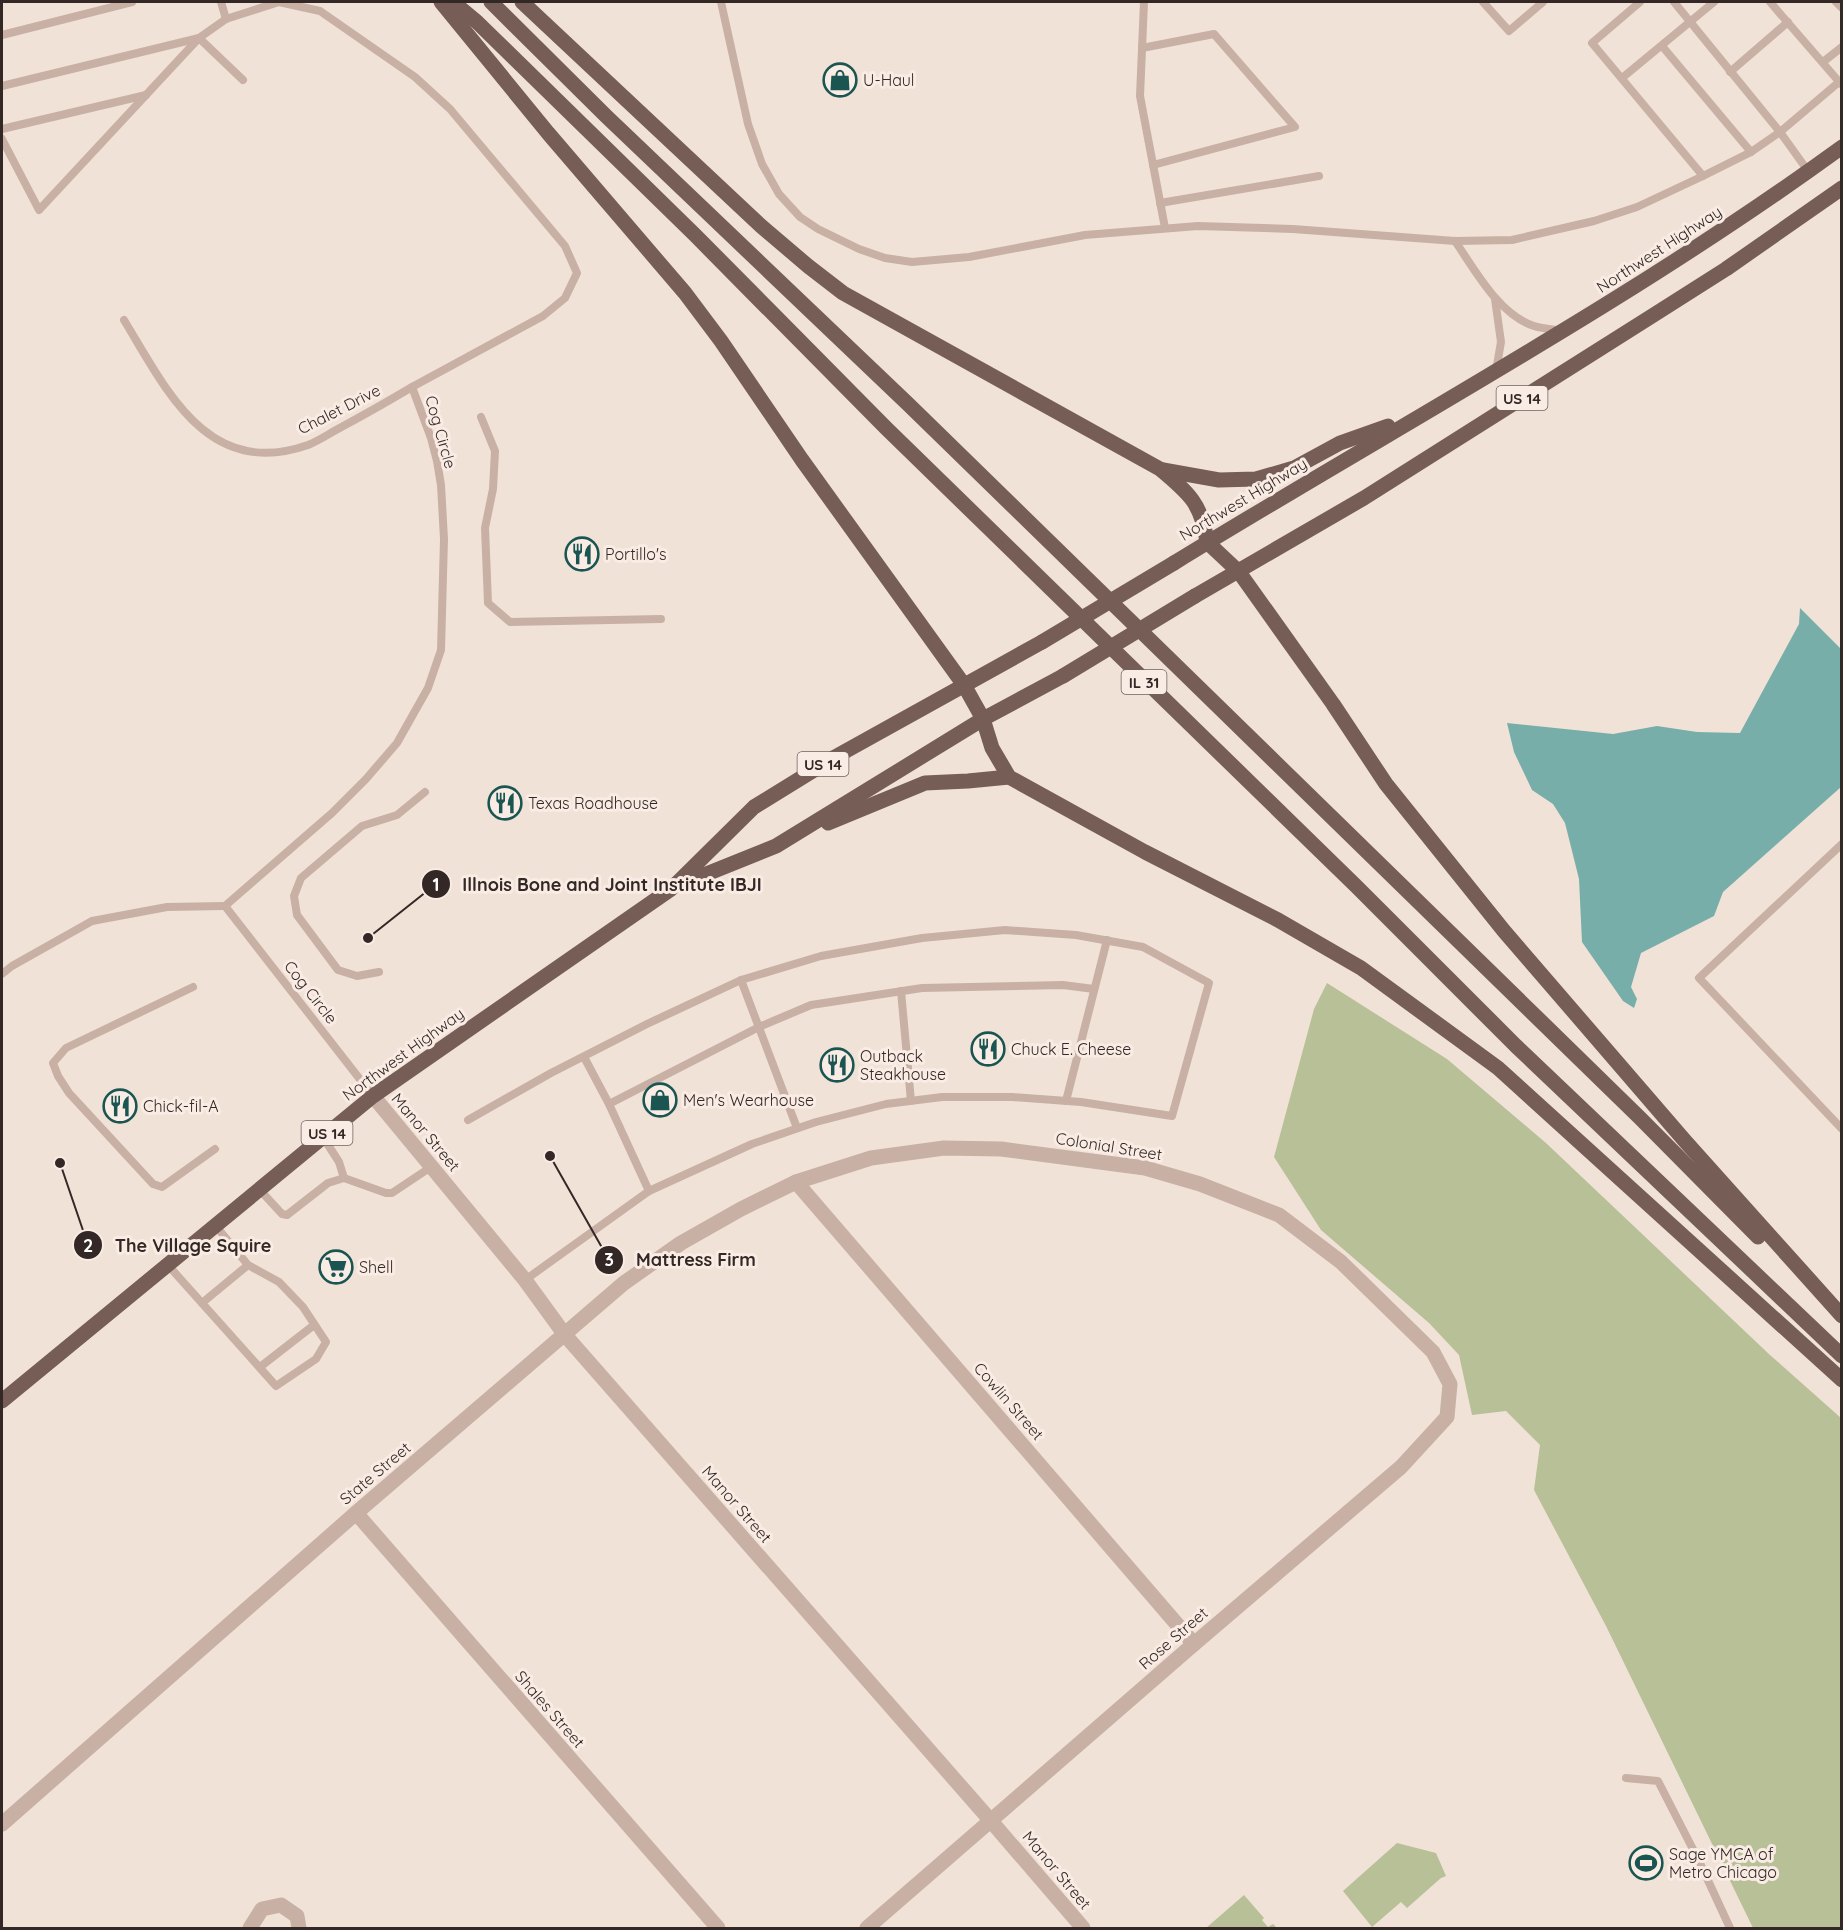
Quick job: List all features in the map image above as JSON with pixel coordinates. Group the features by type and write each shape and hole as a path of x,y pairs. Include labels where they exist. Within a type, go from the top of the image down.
{"main road":[{"path":"441,2 548,133 691,301 721,341 802,460 963,685 983,719 992,748 1009,777 1145,852 1278,920 1370,975 1498,1068 1842,1380"},
{"name":"IL 31","path":"453,2 477,22 695,236 886,428 1356,886 1516,1046 1842,1356"},
{"name":"IL 31","path":"491,2 606,116 908,404 1842,1318"},
{"path":"522,2 761,226 807,266 843,293 1160,469 1189,495 1198,506 1207,542 1239,572 1386,783 1452,868 1631,1079 1842,1318"},
{"name":"Northwest Highway","path":"2,1401 373,1096 670,889 754,807 835,757 1042,642 1562,331 1680,258 1842,147"},
{"name":"Northwest Highway","path":"670,889 776,846 983,719 1063,676 1364,498 1708,281 1842,188"},
{"path":"1160,469 1219,480 1256,479 1294,468 1340,443 1419,416"},
{"path":"776,846 925,783 1009,777"}],"street":[{"name":"Manor Street","path":"373,1096 525,1280 565,1335 1083,1929"},
{"name":"Colonial Street","path":"796,1182 871,1158 944,1148 1001,1149 1145,1168 1200,1184 1278,1215 1341,1262 1433,1352"},
{"name":"State Street","path":"2,1824 356,1513 624,1283 681,1243 741,1209 796,1182"},
{"name":"Cowlin Street","path":"796,1182 1194,1644"},
{"name":"Rose Street","path":"867,1929 1401,1467 1447,1417 1450,1384 1433,1352"},
{"name":"Shales Street","path":"356,1513 718,1929"},
{"path":"250,1929 262,1909 281,1905 297,1916 299,1929"}],"lane":[{"path":"2,35 132,2"},
{"path":"2,139 39,210 199,38 225,19 221,2"},
{"name":"Cog Circle","path":"225,19 279,2 320,11 415,77 450,109 565,246 577,273 565,298 543,316 412,387 431,438 436,461 441,485 444,539 441,650 428,688 397,743 366,779 332,813 225,906 373,1096"},
{"path":"721,2 748,124 762,164 789,207 818,229 859,249 885,258 912,262 969,257 1085,235 1198,226 1293,228 1455,241 1512,240 1594,221 1637,207 1750,152 1780,132 1840,83 1770,2"},
{"path":"1144,2 1140,96 1165,228"},
{"path":"1483,2 1509,31 1543,2"},
{"path":"1640,2 1593,43 1703,176"},
{"path":"1674,2 1780,132 1808,171"},
{"path":"1622,78 1714,2"},
{"path":"1836,2 1842,8"},
{"path":"1730,72 1788,22"},
{"path":"1142,48 1214,34 1295,127 1153,165"},
{"path":"199,38 243,80"},
{"path":"2,86 199,38"},
{"path":"1662,46 1750,152"},
{"path":"1823,62 1842,47"},
{"path":"2,129 146,95"},
{"path":"1160,203 1319,176"},
{"path":"1455,241 1495,298 1518,318 1533,326 1562,331"},
{"path":"1495,298 1501,342 1496,371"},
{"name":"Chalet Drive","path":"124,320 165,388 202,431 230,447 253,452 280,451 309,444 412,387"},
{"path":"481,417 495,451 493,489 485,528 488,603 510,622 661,619"},
{"path":"379,972 357,976 338,970 297,915 294,896 301,878 362,826 397,815 424,792"},
{"path":"1842,844 1699,978 1842,1129"},
{"path":"2,974 92,921 167,907 225,906"},
{"path":"468,1120 584,1057 741,980 820,956 922,938 1005,930 1076,935 1143,947 1209,983 1172,1116 1066,1101 1012,1097 942,1097 886,1104 797,1128 752,1144 649,1191 525,1280"},
{"path":"1066,1101 1107,940"},
{"path":"741,980 797,1128"},
{"path":"609,1104 759,1027 810,1005 922,988 1063,985 1095,989"},
{"path":"193,987 66,1048 53,1063 69,1093 153,1184 162,1186 215,1149"},
{"path":"902,991 911,1101"},
{"path":"584,1057 609,1104 649,1191"},
{"path":"323,1137 339,1162 344,1178"},
{"path":"260,1189 282,1214 287,1215 328,1183 344,1178 392,1193 431,1167"},
{"path":"167,1264 276,1386 316,1359 326,1342 303,1307 279,1282 248,1265 215,1225"},
{"path":"202,1303 227,1280 248,1265"},
{"path":"260,1367 314,1325"},
{"path":"1626,1778 1658,1781 1699,1861 1730,1929"}],"green space":[{"path":"1327,983 1447,1059 1546,1143 1770,1355 1841,1418 1841,1928 1753,1928 1606,1626 1534,1490 1540,1445 1506,1411 1472,1415 1459,1355 1429,1323 1321,1230 1274,1157 1314,1009"},
{"path":"1397,1843 1436,1853 1446,1876 1407,1908 1401,1902 1372,1927 1343,1891"},
{"path":"1244,1895 1264,1918 1262,1920 1268,1927 1273,1924 1277,1928 1206,1928"}],"water":[{"path":"1800,608 1841,649 1841,787 1723,892 1714,916 1641,953 1631,987 1637,999 1634,1008 1623,1001 1582,942 1579,879 1565,823 1553,804 1532,790 1514,752 1507,723 1613,734 1657,726 1697,732 1740,733 1799,624"}],"place":[{"name":"U-Haul","path":"840,80"},
{"name":"Portillo's","path":"582,554"},
{"name":"Texas Roadhouse","path":"505,803"},
{"name":"Illnois Bone and Joint Institute IBJI","path":"368,938"},
{"name":"Chuck E. Cheese","path":"988,1049"},
{"name":"Outback Steakhouse","path":"837,1065"},
{"name":"Men's Wearhouse","path":"660,1100"},
{"name":"Chick-fil-A","path":"120,1106"},
{"name":"Mattress Firm","path":"550,1156"},
{"name":"The Village Squire","path":"60,1163"},
{"name":"Shell","path":"336,1267"},
{"name":"Sage YMCA of Metro Chicago","path":"1646,1863"}]}
